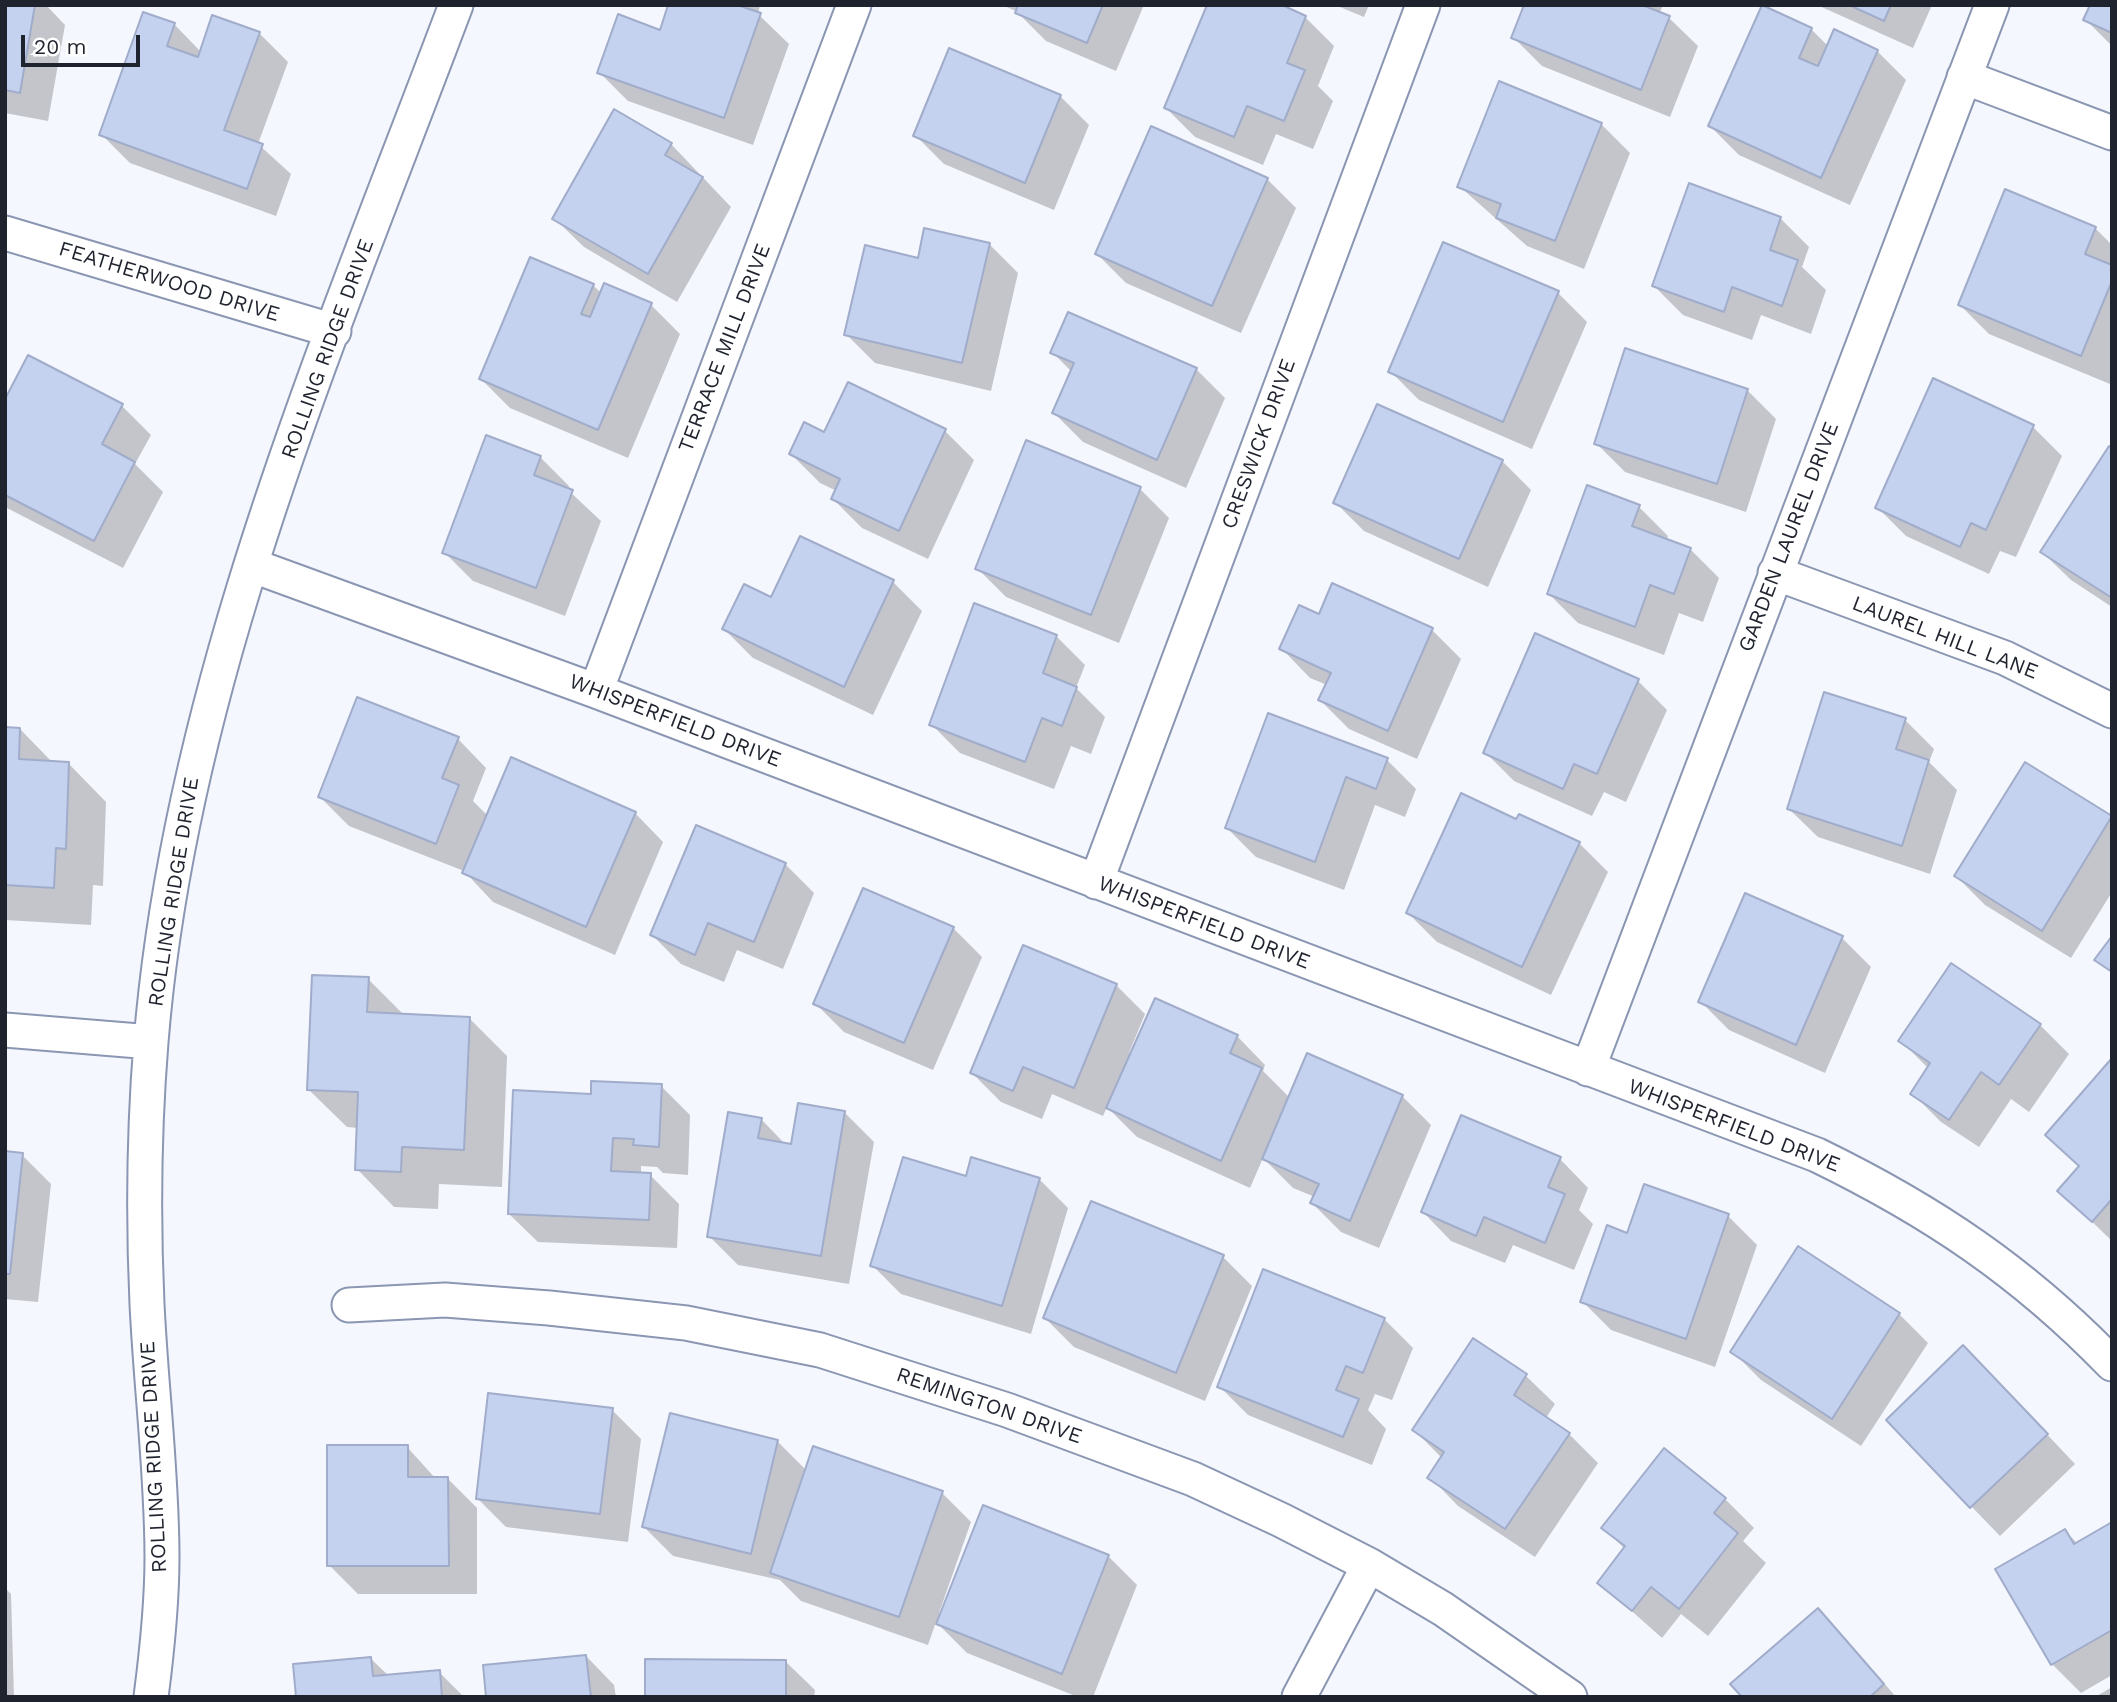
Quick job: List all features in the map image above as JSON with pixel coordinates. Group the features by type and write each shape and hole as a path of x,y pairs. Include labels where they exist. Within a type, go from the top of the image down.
{"street":[{"name":"ROLLING RIDGE DRIVE","path":"151,1697 162,1557 146,1299 145,1173 151,1042 164,928 183,812 214,686 251,565 334,331 456,5"},
{"name":"TERRACE MILL DRIVE","path":"596,691 854,5"},
{"name":"CRESWICK DRIVE","path":"1096,882 1423,5"},
{"name":"GARDEN LAUREL DRIVE","path":"1588,1069 1992,5"},
{"path":"1964,77 2112,133"},
{"name":"FEATHERWOOD DRIVE","path":"5,233 334,331"},
{"name":"WHISPERFIELD DRIVE","path":"251,565 596,691 1817,1155 1913,1205 2001,1263 2056,1309 2112,1364"},
{"name":"LAUREL HILL LANE","path":"1775,573 2006,658 2112,711"},
{"path":"5,1030 151,1042"},
{"name":"REMINGTON DRIVE","path":"349,1305 444,1300 549,1308 686,1323 820,1349 1007,1410 1193,1479 1369,1565 1443,1609 1570,1697"},
{"path":"1298,1697 1369,1565"}],"building":[{"path":"5,5 35,5 20,93 5,90"},
{"path":"668,5 737,5 761,13 724,118 597,73 618,14 660,30"},
{"path":"1018,5 1103,5 1087,43 1015,13"},
{"path":"1207,5 1282,5 1306,16 1287,63 1305,70 1284,121 1247,106 1234,137 1164,108"},
{"path":"1524,5 1642,5 1670,16 1641,90 1511,38"},
{"path":"1762,5 1812,28 1799,58 1818,66 1834,29 1878,50 1821,178 1708,126"},
{"path":"1849,5 1891,5 1884,21"},
{"path":"2090,5 2112,5 2112,33 2083,20"},
{"path":"143,12 175,23 167,46 198,57 212,15 260,32 224,130 263,144 247,189 99,135"},
{"path":"949,48 1061,95 1025,183 913,136"},
{"path":"1499,81 1602,123 1555,241 1496,218 1501,204 1457,187"},
{"path":"614,109 672,143 665,155 703,177 648,274 552,219"},
{"path":"1151,126 1268,178 1212,306 1095,254"},
{"path":"1689,183 1781,217 1770,250 1798,260 1782,306 1732,287 1724,312 1652,286"},
{"path":"2005,189 2096,227 2085,254 2112,265 2112,281 2081,356 1958,305"},
{"path":"924,228 990,243 962,363 844,335 865,245 918,258"},
{"path":"1443,242 1559,291 1503,422 1388,372"},
{"path":"530,257 594,284 581,314 590,317 604,283 652,303 598,430 479,379"},
{"path":"1068,312 1197,368 1157,460 1052,413 1074,363 1050,353"},
{"path":"1625,348 1748,389 1717,484 1594,444"},
{"path":"28,355 123,404 102,444 135,462 94,541 5,495 5,399"},
{"path":"1933,378 2034,425 1986,530 1971,523 1960,547 1875,508"},
{"path":"848,382 946,429 899,531 831,499 840,479 789,454 804,422 824,432"},
{"path":"1377,404 1503,460 1459,559 1333,503"},
{"path":"486,435 541,456 534,475 573,490 536,588 442,553"},
{"path":"1026,440 1141,487 1091,615 975,569"},
{"path":"2109,446 2112,448 2112,598 2040,552"},
{"path":"1587,485 1640,505 1632,526 1691,548 1674,594 1650,585 1635,627 1547,594"},
{"path":"800,536 894,580 844,687 722,629 744,584 771,597"},
{"path":"1332,583 1433,628 1388,731 1318,700 1331,673 1279,649 1299,605 1319,614"},
{"path":"974,603 1057,635 1043,673 1077,687 1062,726 1042,718 1025,762 929,725"},
{"path":"1535,633 1639,679 1597,774 1574,764 1563,789 1483,753"},
{"path":"1824,692 1906,718 1896,749 1929,760 1902,846 1787,809"},
{"path":"357,697 459,737 442,778 459,785 436,844 318,797"},
{"path":"1268,713 1388,758 1376,789 1346,777 1315,862 1225,828"},
{"path":"5,727 20,728 19,759 69,762 66,849 56,848 54,888 5,885"},
{"path":"511,757 636,812 586,927 462,873"},
{"path":"2025,762 2112,816 2042,931 1954,876"},
{"path":"1461,793 1516,819 1519,814 1580,842 1522,967 1406,913"},
{"path":"696,825 786,863 754,942 708,923 695,955 650,935"},
{"path":"863,888 954,927 904,1043 813,1004"},
{"path":"1745,893 1843,936 1796,1045 1698,1002"},
{"path":"2112,936 2112,972 2094,960"},
{"path":"1023,945 1117,984 1074,1088 1023,1067 1013,1091 970,1073"},
{"path":"1951,963 2041,1024 1999,1085 1981,1072 1949,1120 1910,1094 1930,1063 1898,1041"},
{"path":"312,975 369,977 367,1012 470,1017 464,1150 402,1147 401,1172 355,1170 358,1092 307,1090"},
{"path":"1155,998 1238,1035 1230,1053 1262,1068 1221,1161 1106,1108"},
{"path":"1307,1053 1403,1095 1350,1221 1310,1203 1319,1184 1262,1159"},
{"path":"2112,1058 2112,1199 2092,1222 2057,1191 2079,1166 2045,1135"},
{"path":"591,1081 662,1084 659,1147 633,1145 634,1139 613,1138 611,1171 651,1173 649,1220 508,1214 513,1090 591,1094"},
{"path":"798,1103 845,1111 821,1256 707,1237 728,1112 762,1118 758,1138 791,1144"},
{"path":"1461,1115 1561,1157 1548,1187 1565,1194 1545,1243 1484,1217 1476,1236 1421,1212"},
{"path":"5,1151 23,1153 10,1274 5,1274"},
{"path":"903,1157 966,1176 971,1157 1040,1178 1002,1306 870,1266"},
{"path":"1644,1184 1729,1214 1686,1339 1580,1302 1607,1225 1627,1233"},
{"path":"1091,1201 1224,1255 1176,1373 1043,1318"},
{"path":"1798,1246 1900,1313 1832,1419 1730,1352"},
{"path":"1263,1269 1385,1318 1363,1373 1346,1366 1336,1390 1359,1399 1343,1437 1217,1387"},
{"path":"1473,1338 1527,1374 1514,1395 1570,1433 1505,1529 1427,1478 1444,1452 1412,1430"},
{"path":"1963,1345 2048,1434 1970,1508 1886,1420"},
{"path":"488,1393 613,1408 600,1514 476,1499"},
{"path":"670,1413 778,1440 751,1554 642,1527"},
{"path":"327,1445 408,1445 408,1477 448,1477 449,1566 327,1566"},
{"path":"813,1446 943,1491 899,1617 770,1573"},
{"path":"1664,1448 1726,1498 1714,1513 1738,1533 1679,1609 1651,1587 1632,1611 1597,1583 1625,1546 1601,1528"},
{"path":"983,1505 1109,1555 1062,1674 936,1624"},
{"path":"2112,1522 2112,1630 2051,1665 1995,1569 2065,1529 2074,1544"},
{"path":"1818,1608 1884,1684 1870,1697 1742,1697 1730,1684"},
{"path":"586,1655 591,1697 486,1697 483,1665"},
{"path":"371,1657 373,1676 440,1670 442,1697 296,1697 293,1664"},
{"path":"645,1659 786,1660 786,1697 645,1697"}]}
